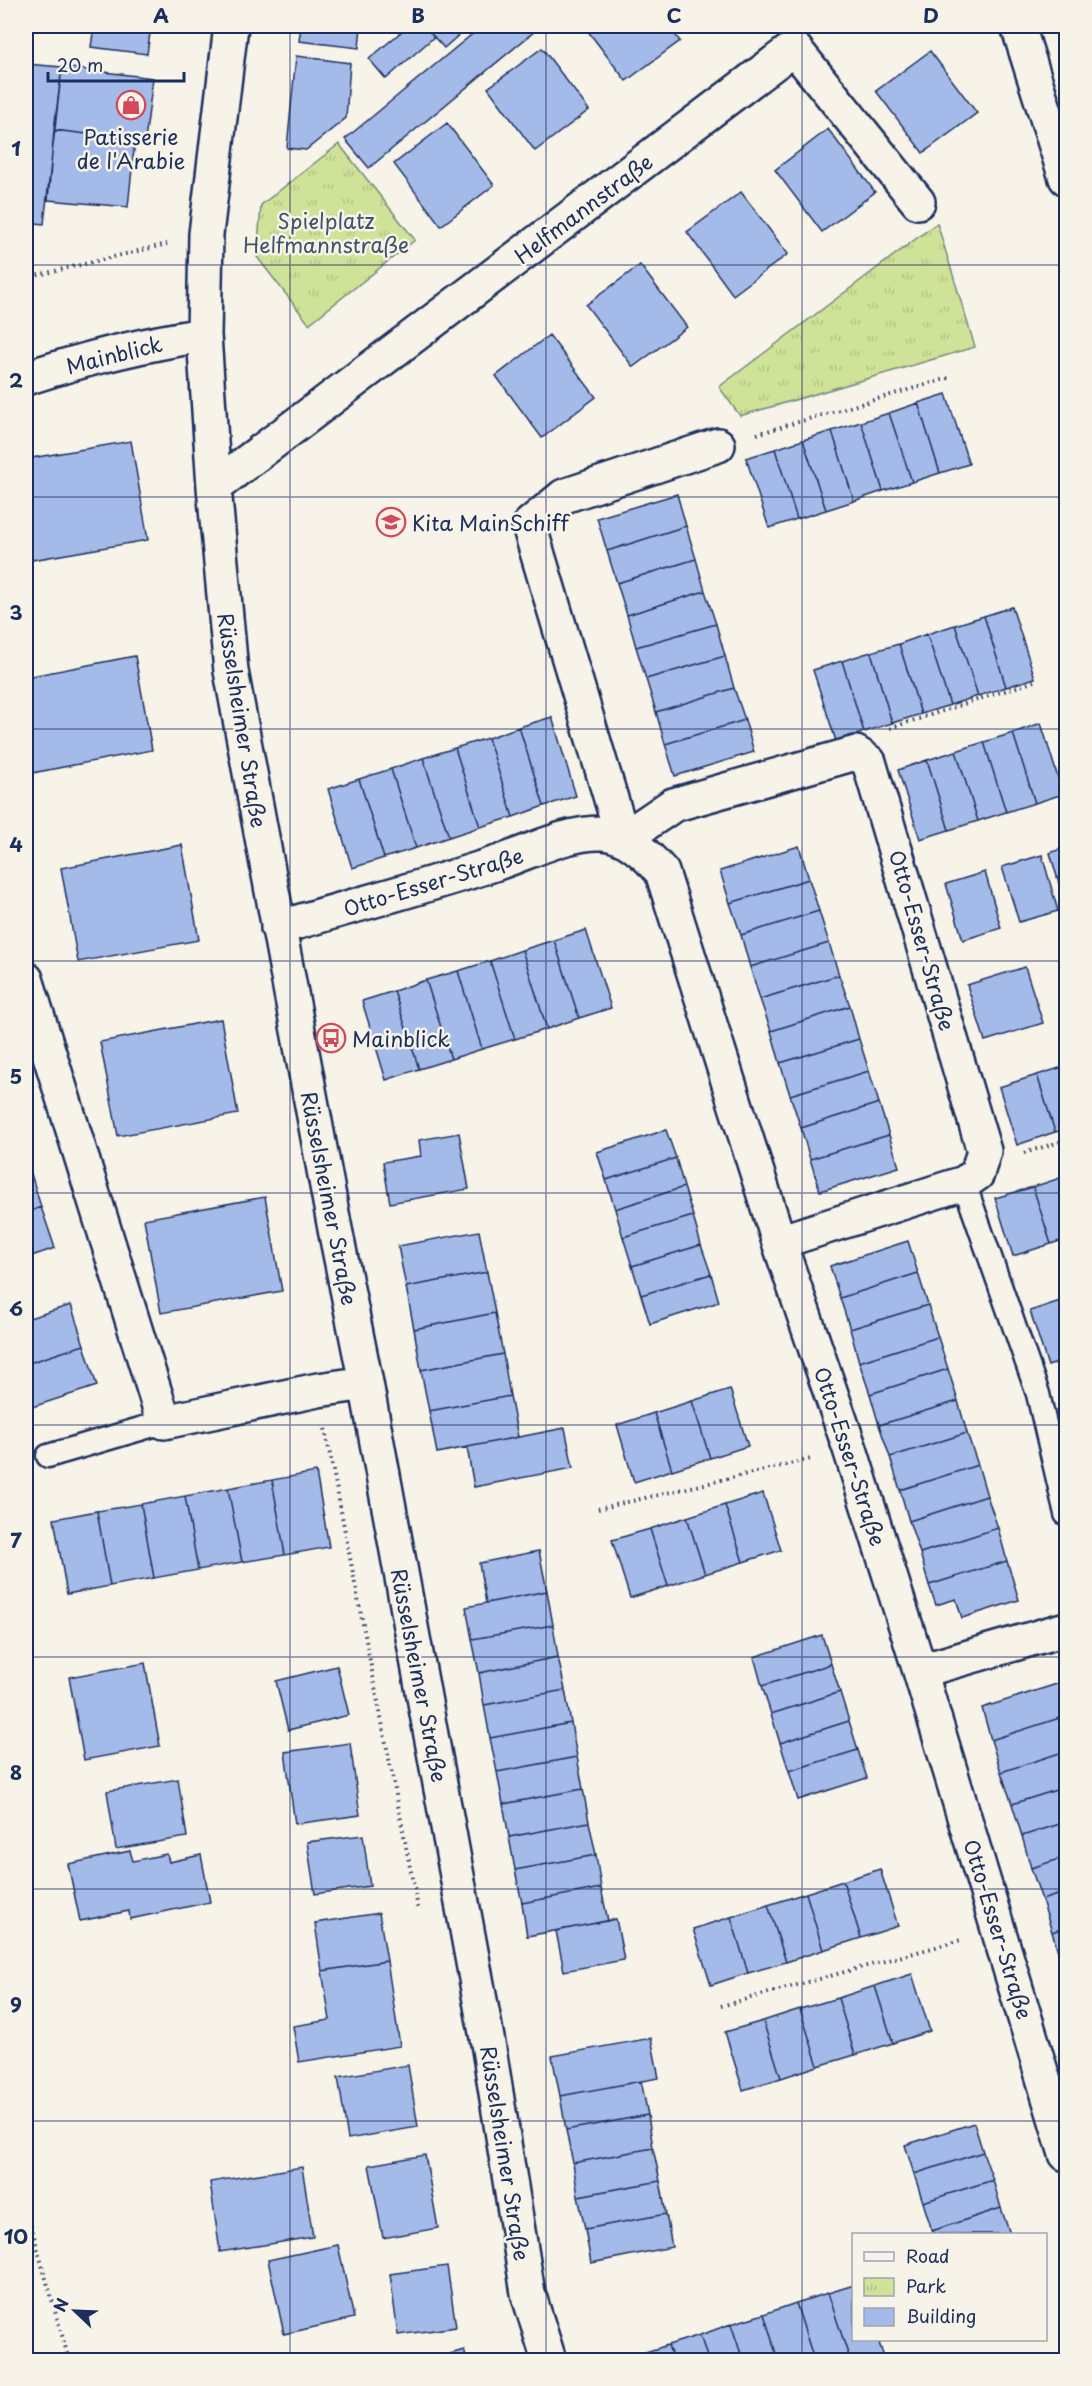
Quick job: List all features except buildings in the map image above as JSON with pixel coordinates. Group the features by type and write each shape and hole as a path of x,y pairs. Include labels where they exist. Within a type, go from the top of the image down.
{"street":[{"name":"Rüsselsheimer Straße","path":"231,26 206,234 204,335 214,487 231,671 489,2049 528,2293 549,2361"},
{"path":"1018,26 1066,178"},
{"name":"Helfmannstraße","path":"214,487 794,48 918,202"},
{"name":"Mainblick","path":"26,378 71,363 156,342 204,335"},
{"path":"718,446 564,496 529,525 623,839 673,805 856,753"},
{"name":"Otto-Esser-Straße","path":"856,753 870,762 984,1151 977,1174 964,1183"},
{"name":"Otto-Esser-Straße","path":"278,928 496,864 580,835 604,833 623,839 648,856 662,872 779,1242 850,1449 999,1929 1056,2079 1066,2154"},
{"path":"26,979 164,1422 318,1390 366,1383"},
{"path":"779,1242 964,1183"},
{"path":"920,1671 1066,1629"}],"lane":[{"path":"964,1183 1038,1394 1066,1514"},
{"path":"48,1456 164,1422"}],"path":[{"path":"26,278 206,234"},
{"path":"718,446 949,378"},
{"path":"856,753 864,737 1035,681"},
{"path":"598,1509 850,1449"},
{"path":"721,2006 999,1929"},
{"path":"26,2208 69,2361"}],"green space":[{"name":"Spielplatz Helfmannstraße","path":"339,144 415,240 309,324 257,257 261,205"},
{"path":"937,223 975,347 740,416 719,387"}],"place":[{"name":"Patisserie de l'Arabie","path":"131,105"},
{"name":"Kita MainSchiff","path":"391,522"},
{"name":"Mainblick","path":"331,1038"}]}
